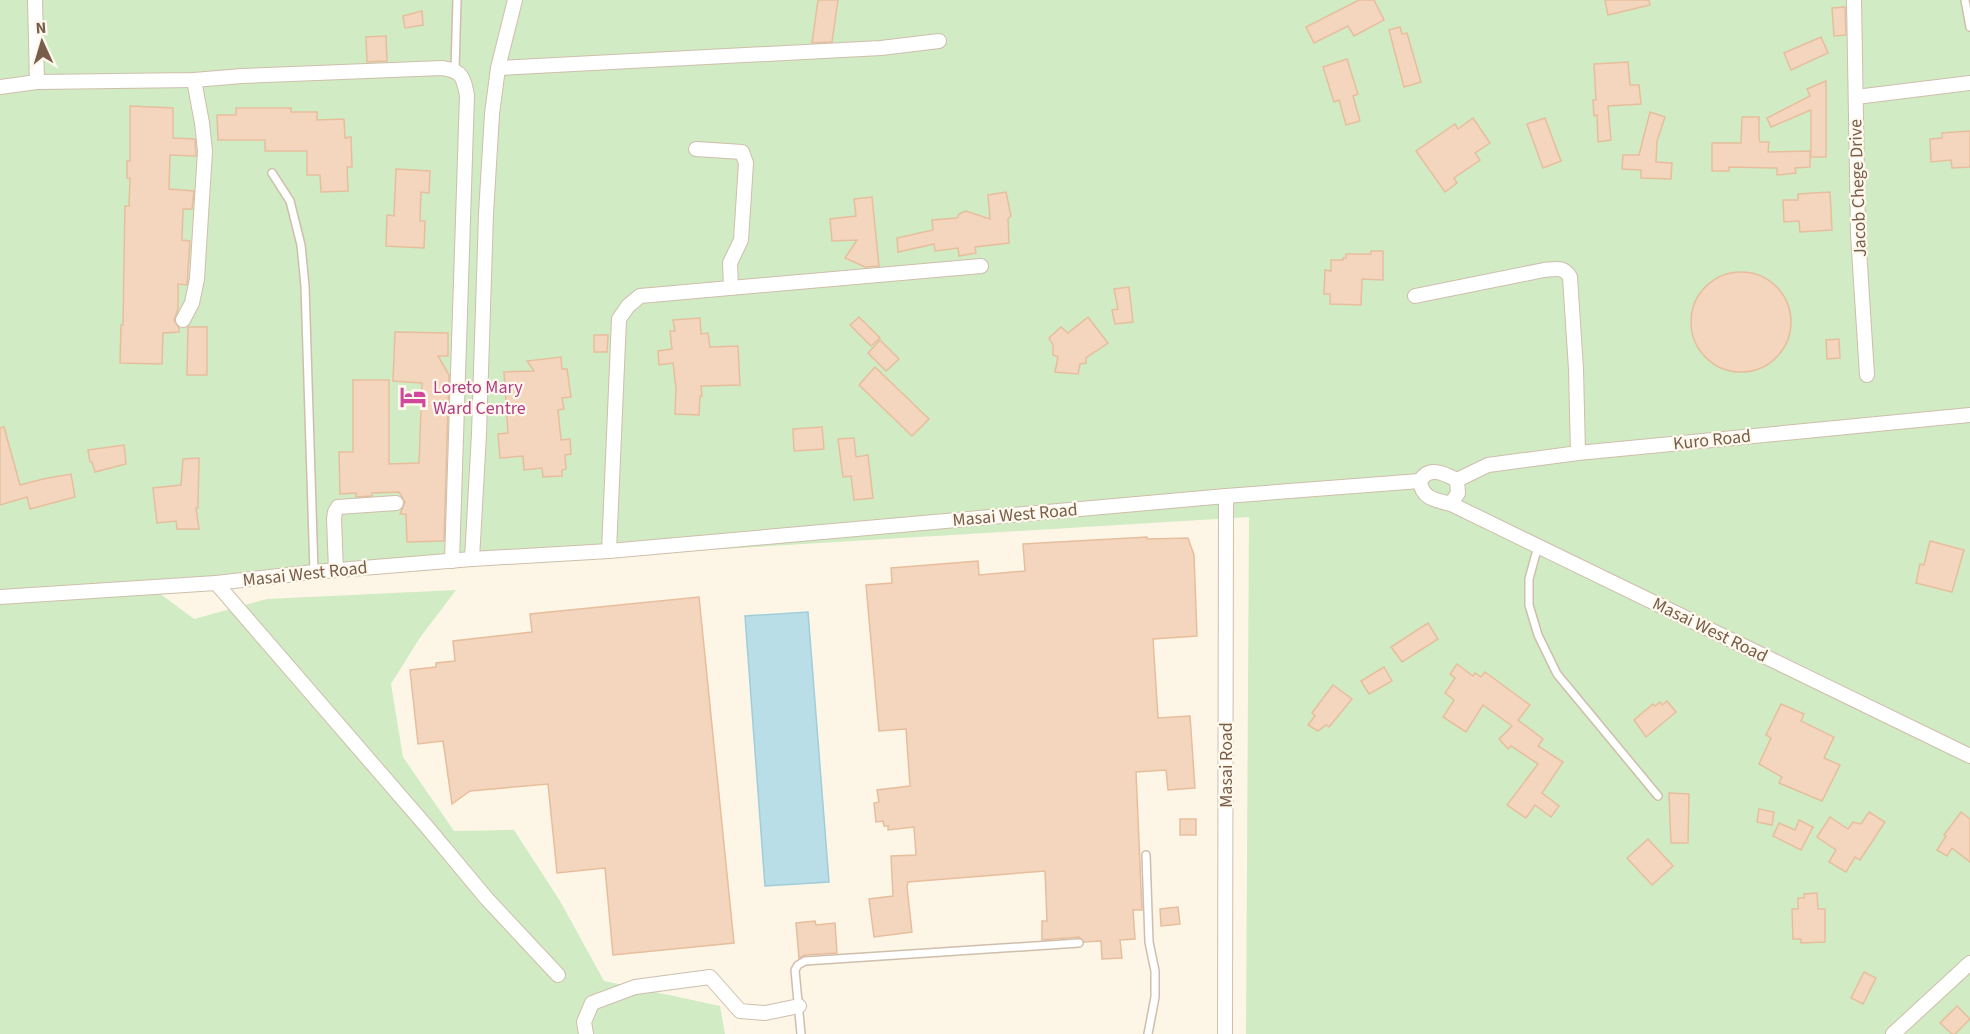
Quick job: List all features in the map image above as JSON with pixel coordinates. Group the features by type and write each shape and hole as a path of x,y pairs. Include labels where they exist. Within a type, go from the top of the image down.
{"street":[{"path":"35,0 36,82"},
{"path":"472,559 486,214 498,68 515,0"},
{"name":"Jacob Chege Drive","path":"1854,0 1858,234 1867,375"},
{"path":"498,68 881,48 939,41"},
{"path":"0,87 36,82 194,80 253,75 442,68 455,70 463,77 467,95 452,561"},
{"path":"183,320 192,303 197,279 205,151 194,80"},
{"path":"1856,97 1970,83"},
{"path":"696,149 742,152 746,163 741,240 730,264 731,287"},
{"path":"609,551 619,319 628,306 640,296 981,266"},
{"path":"1415,296 1544,270 1567,271 1570,277 1576,369 1578,453"},
{"name":"Kuro Road","path":"1457,480 1488,465 1578,453 1970,415"},
{"path":"1432,472 1443,473 1457,480 1458,493 1451,504 1430,499 1423,491 1420,481 1424,475 1432,472"},
{"name":"Masai West Road","path":"0,597 216,583 314,572 472,559 609,551 1420,481"},
{"name":"Masai Road","path":"1225,1034 1226,496"},
{"path":"336,570 334,519 338,507 396,503"},
{"name":"Masai West Road","path":"1451,504 1970,756"},
{"path":"216,583 427,826 487,899 558,975"},
{"path":"1893,1034 1970,963"},
{"path":"586,1034 584,1022 592,1004 635,987 699,978 710,977 740,1011 765,1013 799,1006"}],"lane":[{"path":"455,70 456,0"},
{"path":"1965,0 1970,27"},
{"path":"272,173 290,201 300,245 305,286 314,572"},
{"path":"1538,546 1529,579 1529,605 1538,635 1557,674 1658,796"},
{"path":"1146,855 1149,942 1155,971 1155,997 1148,1034"},
{"path":"801,1034 795,970 805,961 1078,943"}],"green space":[{"path":"0,0 1970,0 1970,1034 1246,1034 1249,517 147,584 194,619 267,599 456,590 419,639 391,684 403,757 454,831 514,830 560,901 604,981 720,1006 725,1034 0,1034"}],"water":[{"path":"808,612 829,882 765,886 745,616"}],"building":[{"path":"818,0 838,0 832,42 812,43"},
{"path":"1359,0 1374,0 1384,20 1354,36 1348,26 1314,43 1306,27"},
{"path":"1605,0 1649,0 1650,5 1608,15"},
{"path":"1845,7 1846,35 1834,36 1832,8"},
{"path":"422,11 423,25 405,28 403,16"},
{"path":"1400,27 1402,34 1407,33 1421,82 1404,87 1389,30"},
{"path":"386,36 387,61 367,62 366,37"},
{"path":"1821,37 1828,53 1791,70 1784,53"},
{"path":"1347,59 1358,94 1353,96 1360,121 1346,125 1339,100 1334,102 1323,67"},
{"path":"1628,62 1630,85 1639,85 1641,104 1608,106 1611,140 1598,142 1597,115 1594,116 1593,100 1596,100 1594,64"},
{"path":"1826,81 1826,157 1811,157 1811,110 1771,127 1767,118 1810,96 1807,89"},
{"path":"130,106 173,108 173,138 195,139 196,156 170,155 169,189 194,191 192,209 183,209 182,240 190,241 187,285 178,284 178,309 174,320 179,332 163,333 162,364 120,363 125,206 129,206 130,178 127,178 127,161 130,161"},
{"path":"236,108 291,108 291,112 317,112 317,120 344,119 345,138 351,137 352,167 347,167 348,191 321,192 320,175 307,175 307,151 265,151 265,140 218,140 217,115 236,115"},
{"path":"1650,112 1665,117 1657,141 1656,162 1672,163 1671,179 1641,178 1641,170 1622,169 1623,155 1639,155"},
{"path":"1742,117 1759,117 1759,139 1760,142 1769,142 1768,152 1810,151 1810,167 1795,168 1796,173 1777,175 1777,168 1729,167 1729,171 1712,171 1712,143 1741,143"},
{"path":"1473,118 1490,143 1475,153 1480,160 1454,178 1457,183 1445,192 1416,151 1455,124 1458,129"},
{"path":"1545,118 1561,161 1543,168 1527,124"},
{"path":"1970,131 1970,167 1952,168 1951,160 1931,162 1930,139 1942,138 1942,133"},
{"path":"396,169 430,171 429,193 421,192 420,221 425,221 424,248 386,246 387,215 394,216"},
{"path":"1006,192 1011,216 1008,219 1009,243 975,247 976,253 959,256 958,248 935,251 934,244 898,252 897,238 933,230 932,220 957,218 959,214 966,211 990,219 988,195"},
{"path":"1830,192 1832,230 1800,232 1799,221 1784,222 1783,200 1798,200 1798,194"},
{"path":"872,197 879,266 865,267 845,258 857,240 832,241 830,219 856,216 854,199"},
{"path":"1371,251 1383,251 1383,280 1362,279 1361,305 1330,304 1330,294 1324,294 1325,270 1331,271 1331,260 1343,260 1346,254 1371,254"},
{"path":"1741,272 1760,276 1776,287 1787,303 1791,322 1787,341 1776,357 1760,368 1741,372 1722,368 1706,357 1695,341 1691,322 1695,303 1706,287 1722,276"},
{"path":"1129,287 1133,322 1115,324 1112,310 1118,309 1114,289"},
{"path":"859,317 880,338 871,346 850,325"},
{"path":"1088,317 1108,343 1086,358 1086,363 1080,364 1078,374 1055,372 1058,357 1053,355 1053,345 1049,338 1061,327 1068,333"},
{"path":"700,318 701,334 708,333 710,347 738,346 740,385 701,386 699,415 675,414 676,388 673,363 659,365 658,351 672,349 670,331 675,331 673,320"},
{"path":"188,327 207,327 207,375 187,375"},
{"path":"395,332 448,333 448,356 438,356 449,375 444,541 407,542 406,514 400,514 405,502 399,492 372,493 372,496 356,497 356,493 340,494 339,452 353,452 353,380 389,380 389,464 419,463 422,383 393,381"},
{"path":"594,335 608,335 607,352 594,352"},
{"path":"1839,339 1840,358 1827,359 1826,340"},
{"path":"880,340 899,359 886,371 868,353"},
{"path":"561,357 562,369 567,369 571,397 562,398 564,409 558,410 561,440 570,439 571,454 565,455 566,469 562,470 562,476 543,477 542,468 524,470 523,456 500,458 498,434 508,433 504,372 534,371 527,361"},
{"path":"875,367 929,419 912,436 859,385"},
{"path":"4,427 20,485 71,474 75,497 30,509 27,497 0,505 0,428"},
{"path":"822,427 824,449 794,451 793,429"},
{"path":"854,438 856,457 868,455 873,498 854,500 851,476 843,477 838,439"},
{"path":"124,445 126,464 95,472 88,450"},
{"path":"199,458 198,508 196,508 199,529 177,529 176,521 157,523 153,488 181,485 183,459"},
{"path":"1147,537 1147,539 1188,538 1194,555 1197,636 1153,639 1158,718 1190,716 1195,788 1168,790 1166,770 1136,772 1142,910 1133,910 1135,939 1120,940 1122,958 1102,959 1101,941 1084,942 1079,937 1042,940 1042,921 1047,921 1045,871 908,882 912,932 874,937 869,899 893,896 891,856 916,855 914,827 888,830 888,826 884,826 883,821 876,822 874,803 879,802 877,790 910,786 906,729 879,731 866,585 892,583 891,568 978,561 979,575 1025,571 1023,544"},
{"path":"1930,541 1964,550 1952,592 1916,583 1920,564 1924,565"},
{"path":"699,597 734,943 613,955 605,868 557,873 548,784 470,791 452,804 443,741 418,744 410,670 436,667 436,663 455,661 453,641 532,632 530,614"},
{"path":"1428,623 1438,639 1402,662 1391,647"},
{"path":"1457,664 1473,676 1475,673 1481,677 1485,672 1530,705 1518,720 1543,739 1538,746 1563,762 1542,793 1559,806 1551,817 1535,805 1526,818 1507,805 1538,764 1511,746 1508,749 1499,739 1512,726 1483,705 1466,732 1443,717 1454,700 1445,693 1455,678 1450,674"},
{"path":"1384,667 1392,681 1369,694 1361,681"},
{"path":"1333,685 1352,699 1329,727 1326,725 1318,731 1308,725 1315,716 1312,713"},
{"path":"1667,701 1676,712 1646,737 1634,720 1653,704 1655,706 1660,702 1662,705"},
{"path":"1781,704 1804,714 1801,721 1834,737 1824,758 1840,765 1822,801 1779,783 1782,777 1759,764 1771,738 1766,735"},
{"path":"1669,793 1689,794 1688,843 1671,843"},
{"path":"1759,809 1774,812 1772,825 1757,822"},
{"path":"1869,812 1885,822 1860,860 1855,857 1846,872 1829,862 1836,850 1817,837 1830,817 1848,829 1853,822 1861,824"},
{"path":"1961,812 1970,819 1970,862 1952,848 1947,856 1937,850 1946,836 1944,835"},
{"path":"1180,819 1196,819 1196,835 1180,835"},
{"path":"1799,820 1813,827 1801,850 1773,836 1779,823 1795,830"},
{"path":"1648,839 1673,866 1652,885 1627,858"},
{"path":"1817,893 1818,909 1825,909 1825,942 1801,943 1801,939 1793,939 1792,909 1798,909 1798,898 1804,898 1804,894"},
{"path":"1178,907 1180,924 1161,926 1160,909"},
{"path":"815,921 816,925 835,923 837,953 805,955 799,958 796,923"},
{"path":"1864,972 1876,978 1863,1004 1851,998"},
{"path":"1957,1006 1970,1019 1955,1034 1952,1034 1940,1023"}],"place":[{"name":"Loreto Mary Ward Centre","path":"413,397"}]}
